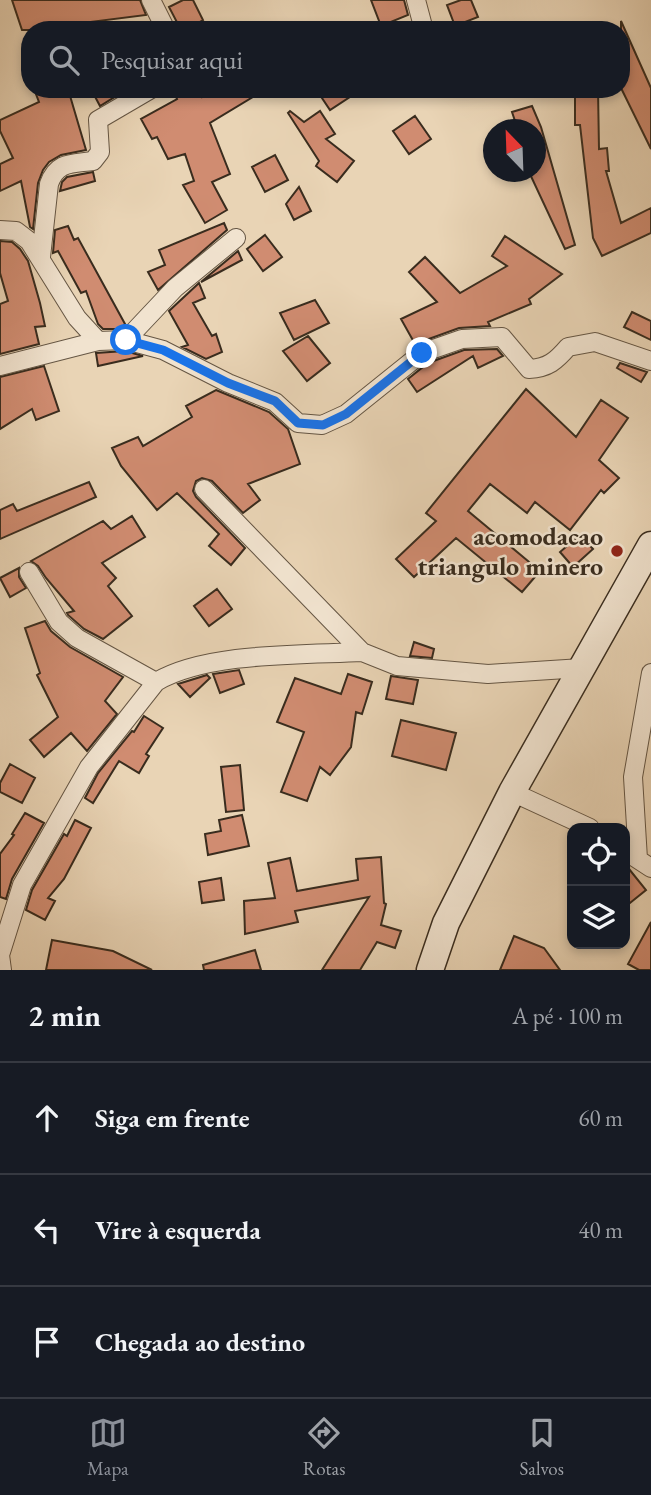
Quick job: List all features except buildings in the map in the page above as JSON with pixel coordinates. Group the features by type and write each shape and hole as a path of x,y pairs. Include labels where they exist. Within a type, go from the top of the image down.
{"main road":[{"path":"430,970 446,923 512,792 650,547"}],"street":[{"path":"151,0 162,21"},
{"path":"416,0 422,21"},
{"path":"41,257 49,184 53,172 65,164 93,161 100,152 98,120 136,98"},
{"path":"0,230 16,231 29,241 77,318 98,341"},
{"path":"126,340 175,288 236,238"},
{"path":"0,366 98,341 126,340 163,350 228,383 275,401 298,423 323,425 346,414 422,353 462,339 502,337 529,369 542,369 556,361 568,346 595,342 651,361"},
{"path":"204,489 362,652 397,666 488,674 582,668"},
{"path":"29,572 59,622 77,638 156,682"},
{"path":"2,970 0,955 22,885 89,767 156,682 166,676 213,664 254,658 362,652"},
{"path":"638,860 633,777 651,673"},
{"path":"512,792 579,823"}],"place":[{"name":"acomodacao triangulo minero","path":"617,551"}],"route":[{"path":"126,340 163,350 228,383 275,401 298,423 323,425 346,414 422,353"}]}
